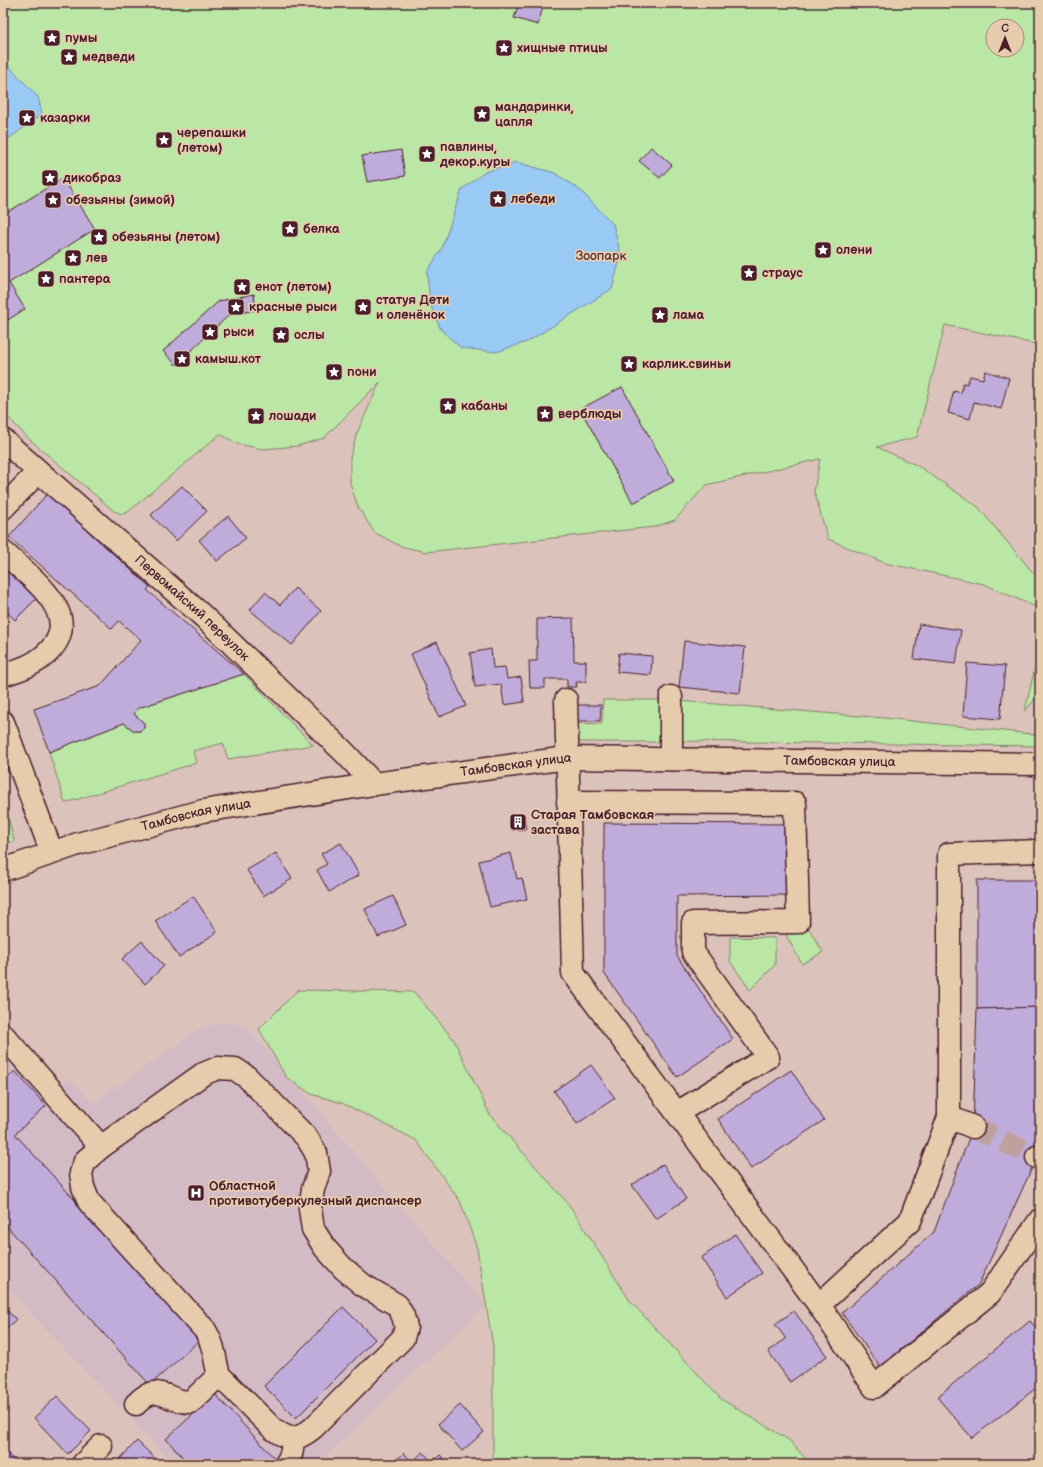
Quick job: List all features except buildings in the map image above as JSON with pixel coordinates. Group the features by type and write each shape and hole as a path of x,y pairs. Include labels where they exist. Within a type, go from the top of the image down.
{"main road":[{"name":"Первомайский переулок","path":"6,447 38,472 204,617 345,753 374,784"},
{"path":"3,508 38,472"},
{"path":"3,552 48,593 59,611 61,632 53,649 36,662 3,675"},
{"path":"671,697 671,758"},
{"path":"566,700 573,973 819,1305 874,1387 990,1293 1040,1220"},
{"path":"3,722 52,853"},
{"name":"Тамбовская улица","path":"3,870 78,844 203,811 374,784 567,758 671,758 1040,764"},
{"path":"568,802 795,803 798,922 693,923 693,952 768,1057 677,1113"},
{"path":"819,1305 910,1221 949,1117 949,854 1040,851"},
{"path":"3,1035 101,1147"},
{"path":"218,1068 234,1069 247,1077 307,1138 316,1154 319,1171 313,1188 310,1208 313,1229 325,1248 343,1268 363,1285 397,1305 404,1316 406,1327 404,1338 303,1436 292,1439 282,1435 219,1375 211,1340 205,1330 89,1202 83,1187 81,1173 85,1161 101,1147 203,1074 218,1068"},
{"path":"949,1117 973,1127"},
{"path":"136,1404 144,1396 153,1393 164,1394 183,1402 191,1402 219,1375"},
{"path":"286,1464 291,1458 293,1449 292,1439"},
{"path":"83,1464 101,1446"}],"shaded area":[{"name":"Областной противотуберкулезный диспансер","path":"219,1023 236,1024 250,1031 486,1305 317,1464 174,1464 3,1284 3,1050 53,1091 69,1078 93,1103 203,1027"}],"green space":[{"name":"Зоопарк","path":"3,3 1040,3 1040,345 945,325 917,437 877,447 918,466 977,506 1040,581 1040,609 984,584 885,563 828,539 814,491 820,459 706,485 675,520 654,527 426,552 400,546 374,532 358,507 350,483 350,458 357,433 380,382 324,438 297,446 263,449 238,444 220,434 128,512 122,514 114,511 29,439 3,412"},
{"path":"1040,645 1040,693 1025,711"},
{"path":"244,674 313,745 228,759 223,743 193,751 196,763 65,803 49,752 124,723 134,731 140,731 144,728 144,723 134,714 138,708"},
{"path":"603,700 663,700 662,742 571,742 571,723 602,724"},
{"path":"679,701 884,718 1040,735 1040,746 679,741"},
{"path":"3,798 14,841 3,845"},
{"path":"806,924 823,952 802,964 786,935"},
{"path":"730,937 775,938 775,965 750,990 730,961"},
{"path":"298,990 414,992 454,1040 490,1115 570,1206 630,1301 721,1399 789,1440 810,1464 493,1464 493,1346 477,1248 460,1201 416,1140 342,1103 311,1094 286,1077 259,1029"}],"water":[{"path":"3,60 38,97 42,114 3,143"},
{"path":"516,162 555,173 581,191 613,224 621,255 612,289 527,342 496,352 461,348 441,330 430,304 427,272 442,248 462,189 485,172"}],"tunnel":[{"path":"973,1127 1037,1157"}],"place":[{"name":"пумы","path":"52,38"},
{"name":"хищные птицы","path":"504,48"},
{"name":"медведи","path":"69,57"},
{"name":"мандаринки, цапля","path":"482,114"},
{"name":"казарки","path":"27,118"},
{"name":"черепашки (летом)","path":"164,140"},
{"name":"павлины, декор.куры","path":"427,154"},
{"name":"дикобраз","path":"50,178"},
{"name":"лебеди","path":"498,199"},
{"name":"обезьяны (зимой)","path":"53,200"},
{"name":"белка","path":"290,229"},
{"name":"обезьяны (летом)","path":"99,237"},
{"name":"олени","path":"823,250"},
{"name":"лев","path":"73,258"},
{"name":"страус","path":"749,273"},
{"name":"пантера","path":"46,279"},
{"name":"енот (летом)","path":"242,287"},
{"name":"красные рыси","path":"236,307"},
{"name":"статуя Дети и оленёнок","path":"363,307"},
{"name":"лама","path":"660,315"},
{"name":"рыси","path":"210,332"},
{"name":"ослы","path":"281,335"},
{"name":"камыш.кот","path":"182,359"},
{"name":"карлик.свиньи","path":"629,364"},
{"name":"пони","path":"334,372"},
{"name":"кабаны","path":"448,406"},
{"name":"верблюды","path":"545,414"},
{"name":"лошади","path":"256,416"},
{"name":"Старая Тамбовская застава","path":"518,822"},
{"name":"Областной противотуберкулезный диспансер","path":"196,1193"}]}
